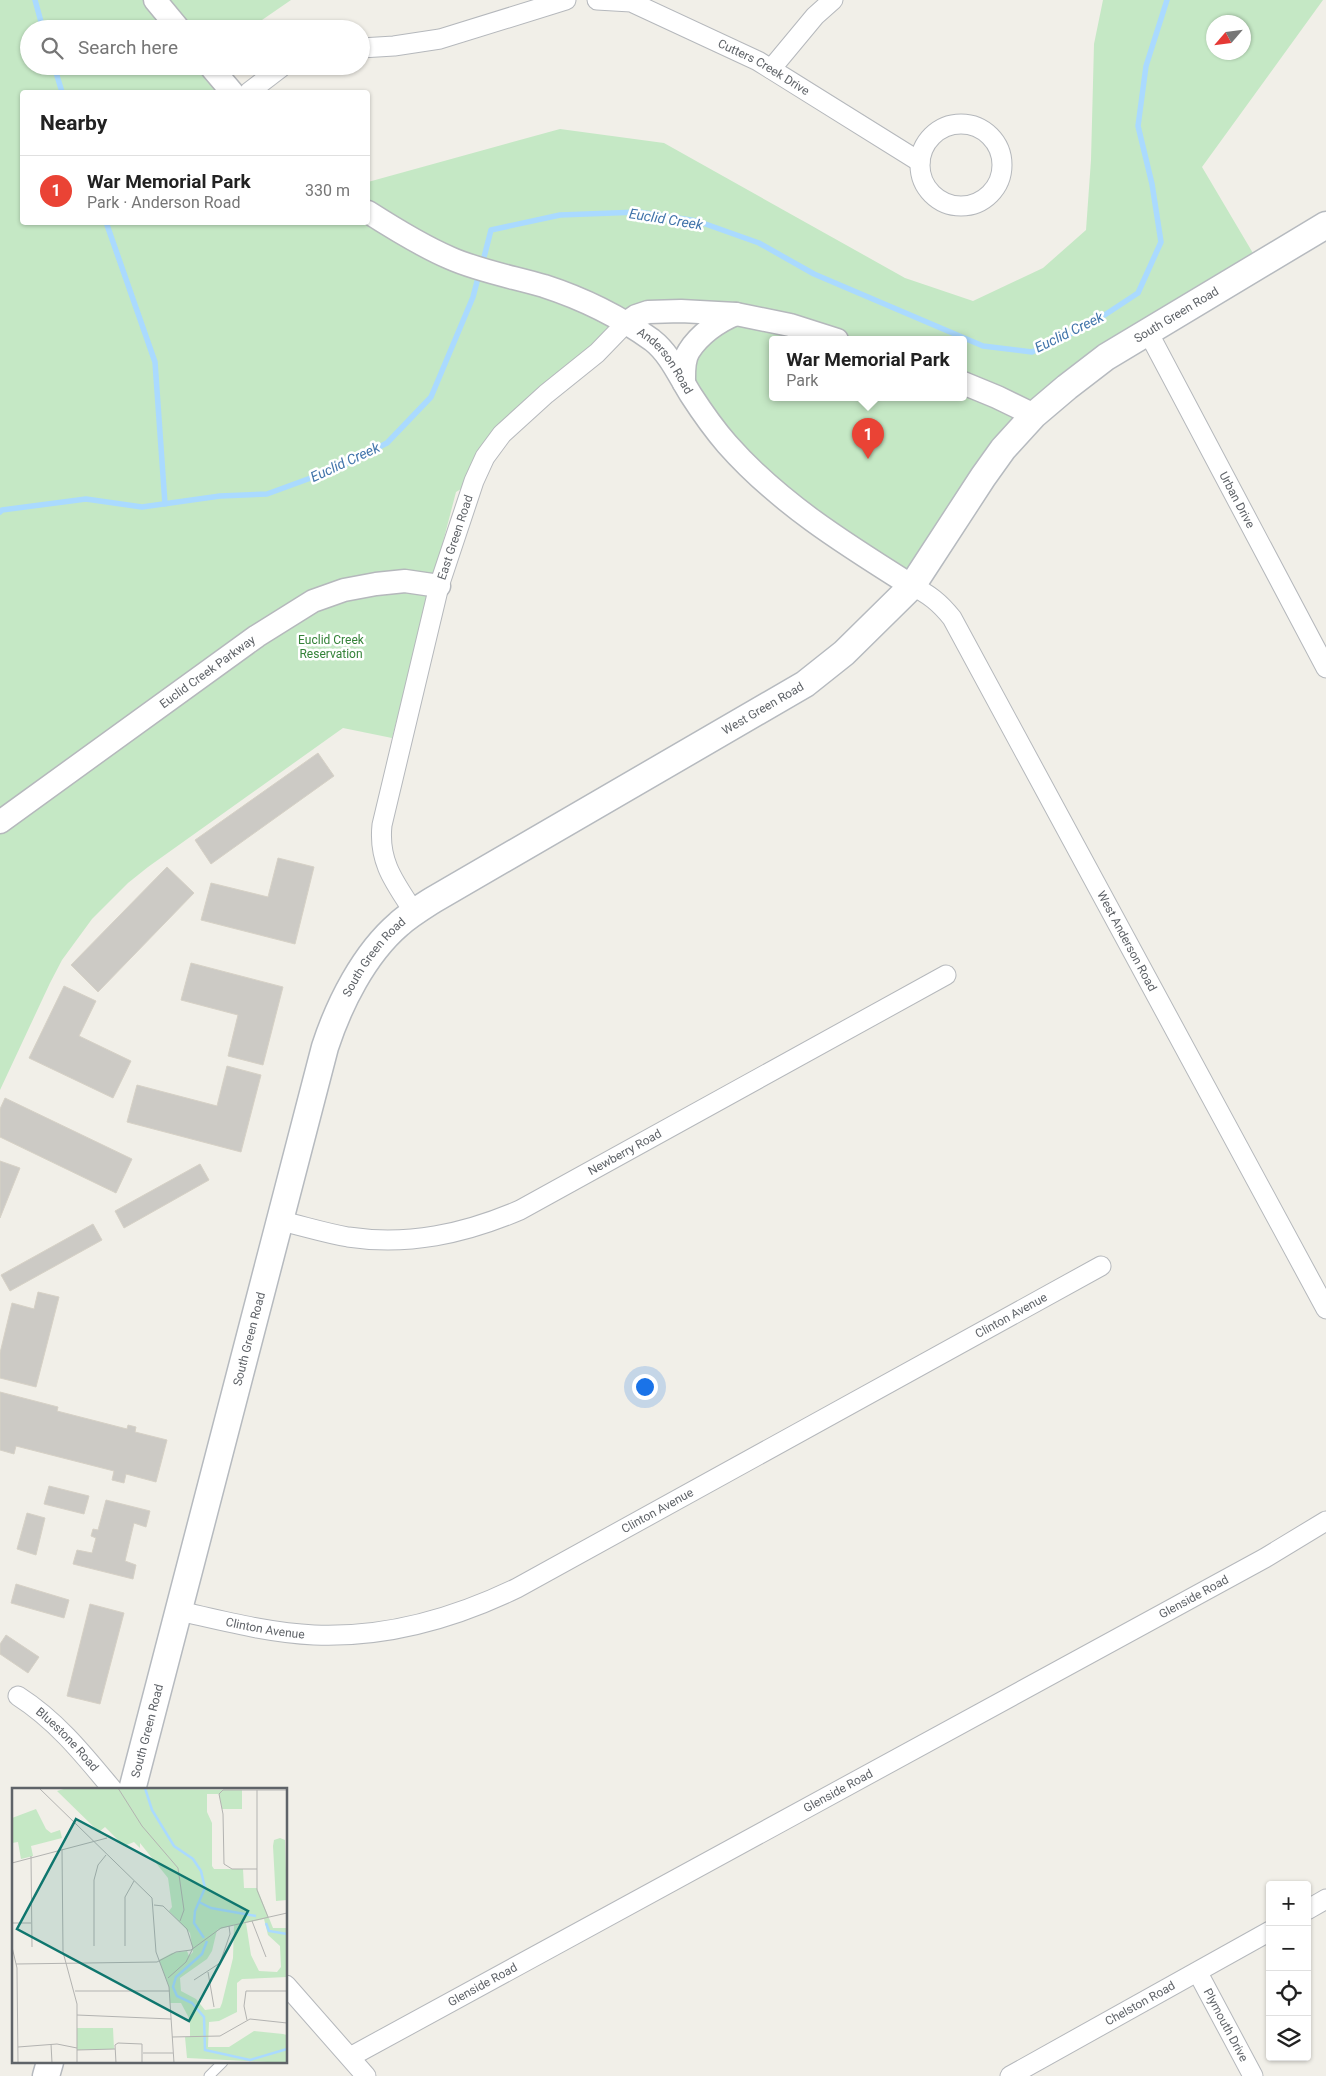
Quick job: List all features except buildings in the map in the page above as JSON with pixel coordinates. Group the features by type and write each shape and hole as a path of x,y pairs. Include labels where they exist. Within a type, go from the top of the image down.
{"main road":[{"name":"South Green Road","path":"1034,415 1106,357 1326,226"},
{"name":"West Green Road","path":"414,912 805,684 844,653 912,586 983,477 1003,449 1034,415"},
{"name":"South Green Road","path":"133,1788 324,1047 334,1019 365,965 398,924 414,912"}],"street":[{"path":"155,0 172,20"},
{"path":"370,47 440,39 566,0"},
{"name":"Cutters Creek Drive","path":"597,0 631,2 772,69 920,162"},
{"path":"772,69 815,16 832,0"},
{"path":"218,75 230,90"},
{"path":"252,90 271,75"},
{"path":"957,124 966,124 984,131 997,145 1000,154 1001,173 994,190 988,196 973,204 956,206 947,204 932,194 922,179 920,162 926,144 939,130 957,124"},
{"name":"Anderson Road","path":"370,213 450,258 574,297 626,323 653,341 665,352 722,438 748,468 773,490 851,548 912,586"},
{"name":"East Green Road","path":"414,912 385,864 380,840 439,586 474,481 485,457 502,434 546,394 597,353 626,323 636,316 648,312 673,311 736,314 790,324 825,336"},
{"path":"684,383 684,366 688,352 706,333 724,319 736,314"},
{"name":"Urban Drive","path":"1148,332 1326,668"},
{"path":"967,385 1034,415"},
{"name":"Euclid Creek Parkway","path":"0,822 257,636 313,601 344,590 376,584 405,581 439,586"},
{"name":"West Anderson Road","path":"912,586 928,593 939,602 952,618 1326,1309"},
{"name":"Newberry Road","path":"280,1221 346,1236 395,1241 430,1238 490,1223 520,1210 946,974"},
{"name":"Clinton Avenue","path":"179,1611 273,1631 315,1635 384,1630 419,1624 482,1605 1101,1266"},
{"name":"Glenside Road","path":"350,2057 1265,1558 1326,1521"},
{"name":"Bluestone Road","path":"18,1696 42,1712 66,1735 111,1788"},
{"path":"1311,1908 1326,1899"},
{"name":"Chelston Road","path":"1010,2076 1266,1934"},
{"name":"Plymouth Drive","path":"1198,1973 1253,2076"},
{"path":"288,1987 366,2076"}],"lane":[{"path":"209,2076 221,2064"}],"green space":[{"name":"Euclid Creek Reservation","path":"0,0 291,0 262,20 20,20 20,75 218,75 230,90 20,90 20,225 370,225 370,181 560,129 664,143 905,278 973,301 1043,268 1086,230 1091,160 1094,44 1103,0 1323,0 1202,167 1260,265 1067,387 912,586 748,468 684,366 724,319 648,312 546,394 474,481 456,492 392,738 343,728 128,883 92,919 62,960 0,1090"}],"waterway":[{"path":"35,0 41,20"},
{"name":"Euclid Creek","path":"967,339 983,346 1032,352 1091,324 1138,293 1161,242 1152,184 1138,126 1146,66 1167,0"},
{"path":"57,75 61,90"},
{"name":"Euclid Creek","path":"482,265 491,230 560,215 639,212 697,221 759,243 814,274 960,336"},
{"path":"107,225 155,362 165,504"},
{"name":"Euclid Creek","path":"0,512 2,510 86,499 142,507 220,496 267,494 338,468 387,443 431,397 473,297 479,274"}],"place":[{"name":"War Memorial Park","path":"868,459"}]}
